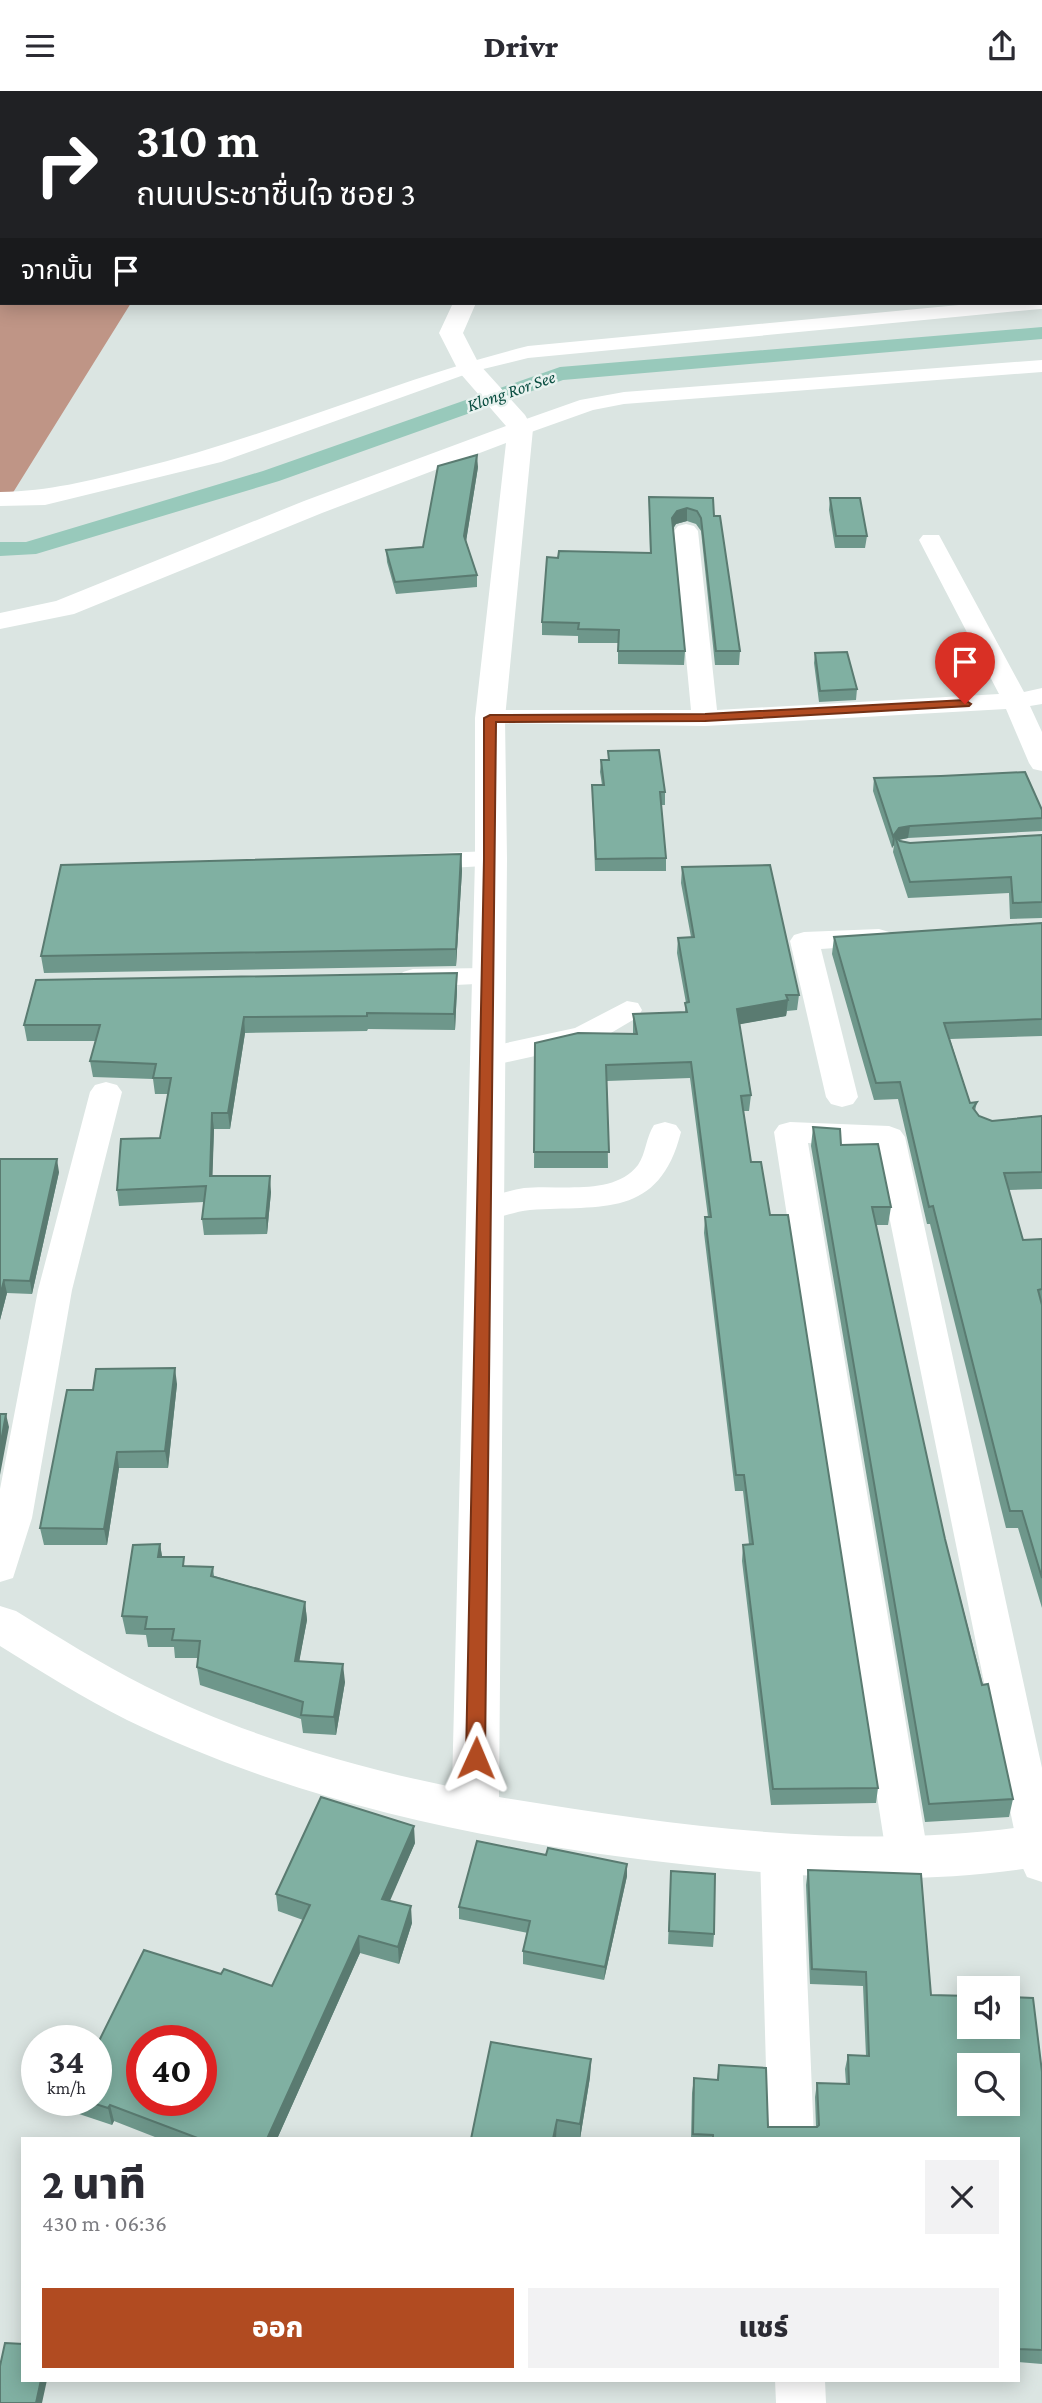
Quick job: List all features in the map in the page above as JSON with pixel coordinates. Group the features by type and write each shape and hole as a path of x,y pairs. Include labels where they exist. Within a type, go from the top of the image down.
{"street":[{"path":"463,305 451,333 471,370 518,425 490,718 491,859 482,1210 475,1813"},
{"path":"0,499 45,498 213,457 527,352 897,309 993,305"},
{"path":"0,621 64,608 518,425 588,405 624,398 1042,366"},
{"path":"686,531 705,718"},
{"path":"931,540 983,632 1029,698 1042,763"},
{"path":"490,718 705,718 1029,698"},
{"path":"396,862 491,859"},
{"path":"842,1097 804,941 910,936"},
{"path":"390,979 487,977"},
{"path":"485,1057 539,1042 583,1037 627,1010"},
{"path":"0,1567 13,1518 55,1290 106,1092"},
{"path":"482,1210 516,1200 604,1196 625,1190 645,1178 654,1166 662,1149 665,1132"},
{"path":"0,1624 112,1691 188,1725 319,1774 475,1813 662,1842 781,1854 908,1860 1041,1851 888,1137 790,1132 908,1860"},
{"path":"781,1854 791,2137"},
{"path":"800,2382 801,2403"}],"shaded area":[{"path":"0,305 130,305 9,499 0,499"}],"building":[{"path":"477,455 464,536 477,575 395,582 386,550 423,547 438,466"},
{"path":"649,497 713,498 714,516 720,516 740,651 716,651 701,518 697,511 687,508 677,511 672,518 685,651 618,651 619,630 578,629 579,623 542,622 547,557 558,558 559,551 651,553"},
{"path":"830,498 860,498 867,536 836,536"},
{"path":"847,652 857,689 820,691 815,653"},
{"path":"659,750 665,792 660,792 666,858 596,859 592,785 604,785 601,760 609,760 608,751"},
{"path":"1025,772 1042,810 1042,818 910,826 899,828 893,836 874,778 941,776"},
{"path":"1042,835 1042,902 1013,903 1011,877 910,882 895,836 900,841 910,843"},
{"path":"461,854 456,949 41,956 61,865"},
{"path":"770,865 799,995 786,995 788,1000 737,1009 751,1095 741,1096 751,1162 761,1162 770,1215 788,1215 878,1788 773,1789 743,1545 753,1544 744,1475 736,1475 705,1217 711,1217 691,1062 606,1065 609,1152 534,1152 535,1043 578,1033 637,1034 633,1014 687,1012 685,1003 689,1002 678,938 694,937 682,867"},
{"path":"1042,923 1042,1019 944,1023 970,1103 977,1102 973,1108 979,1116 992,1121 1042,1116 1042,1172 1004,1173 1023,1240 1042,1239 1042,1289 1038,1290 1042,1305 1042,1578 1022,1511 1010,1511 933,1206 929,1207 900,1082 876,1083 834,937"},
{"path":"457,973 454,1014 367,1013 367,1016 244,1017 228,1113 212,1113 210,1176 270,1176 266,1218 202,1219 206,1186 117,1190 121,1139 160,1138 171,1078 153,1078 156,1064 90,1061 100,1025 24,1025 36,980"},
{"path":"813,1127 840,1129 841,1145 878,1144 891,1207 872,1207 945,1539 982,1685 988,1684 1013,1799 929,1804"},
{"path":"0,1159 57,1159 30,1281 4,1280 0,1296"},
{"path":"175,1368 165,1451 117,1452 104,1529 40,1528 67,1390 93,1390 96,1369"},
{"path":"0,1414 6,1414 0,1447"},
{"path":"160,1544 158,1557 184,1557 183,1566 213,1567 211,1576 305,1602 295,1661 343,1664 334,1717 301,1715 303,1702 197,1667 200,1641 172,1640 174,1629 145,1629 147,1617 122,1616 133,1545"},
{"path":"321,1797 414,1826 382,1899 411,1906 398,1947 359,1936 268,2137 195,2137 139,2116 217,2116 217,2025 126,2025 126,2111 112,2106 112,2025 107,2025 144,1950 221,1974 224,1969 272,1986 310,1905 276,1894"},
{"path":"477,1841 546,1855 548,1848 627,1864 605,1967 523,1951 530,1921 459,1907"},
{"path":"808,1870 921,1874 931,1995 957,1996 957,2039 1020,2039 1020,1997 1033,1998 1042,2072 1042,2350 1020,2349 1020,2137 713,2137 693,2134 694,2078 718,2080 719,2065 766,2068 768,2127 817,2127 817,2083 849,2084 848,2055 869,2056 866,1972 812,1969"},
{"path":"671,1871 715,1874 714,1934 669,1931"},
{"path":"491,2042 591,2059 580,2124 557,2120 553,2137 471,2137"},
{"path":"5,2343 21,2344 21,2382 41,2382 36,2403 0,2403 0,2366"}],"waterway":[{"name":"Klong Ror See","path":"0,549 27,549 271,476 560,374 1042,333"}],"route":[{"path":"476,1758 483,1196 491,859 490,718 705,718 965,704"}]}
